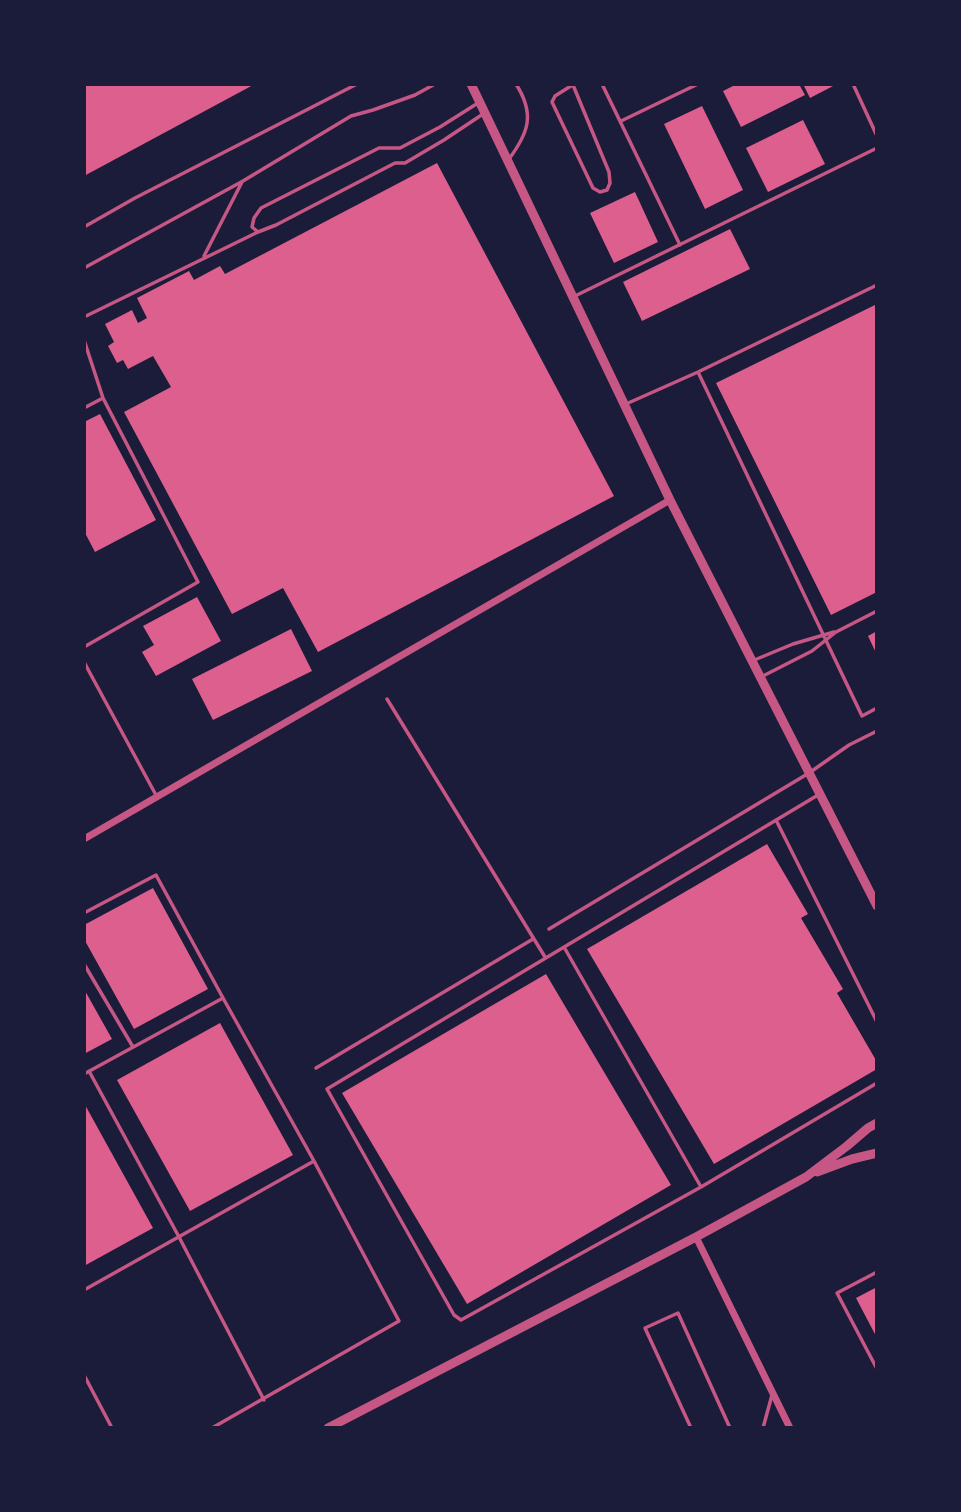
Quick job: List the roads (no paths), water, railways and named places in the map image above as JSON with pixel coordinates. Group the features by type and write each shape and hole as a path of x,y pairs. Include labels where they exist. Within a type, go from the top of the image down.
{"street":[{"path":"471,84 670,500 877,906"},
{"path":"84,839 670,500"},
{"path":"806,1177 877,1123"},
{"path":"328,1428 806,1177 852,1159 877,1153"},
{"path":"696,1237 789,1428"}],"lane":[{"path":"84,228 135,198 357,84"},
{"path":"84,268 243,181 351,116 415,95 435,84"},
{"path":"508,160 522,141 528,124 528,112 516,84"},
{"path":"573,84 610,172 607,190 600,192 593,188 552,102 555,96 573,84"},
{"path":"602,84 680,245"},
{"path":"621,122 698,84"},
{"path":"853,84 877,136"},
{"path":"258,232 252,227 261,208 379,148 400,148 480,102"},
{"path":"84,317 276,225 395,163 405,163 485,113"},
{"path":"573,297 877,148"},
{"path":"203,258 243,181"},
{"path":"624,404 698,372 877,285"},
{"path":"84,340 103,398 198,582 84,648"},
{"path":"698,372 862,716 877,708"},
{"path":"84,408 103,398"},
{"path":"752,661 793,644 825,637 877,611"},
{"path":"761,678 812,651 825,637"},
{"path":"84,662 157,797"},
{"path":"387,699 545,958"},
{"path":"549,929 809,773 849,745 877,732"},
{"path":"820,794 327,1088 454,1315 461,1320 701,1186 877,1083"},
{"path":"776,820 877,1022"},
{"path":"84,914 156,875 399,1321 212,1428"},
{"path":"316,1069 534,939"},
{"path":"564,947 701,1186"},
{"path":"84,964 133,1047"},
{"path":"84,1074 223,998"},
{"path":"89,1071 264,1400"},
{"path":"84,1290 314,1161"},
{"path":"877,1272 837,1293 877,1369"},
{"path":"691,1428 645,1328 678,1313 730,1428"},
{"path":"84,1375 112,1428"},
{"path":"763,1428 773,1394"}]}
